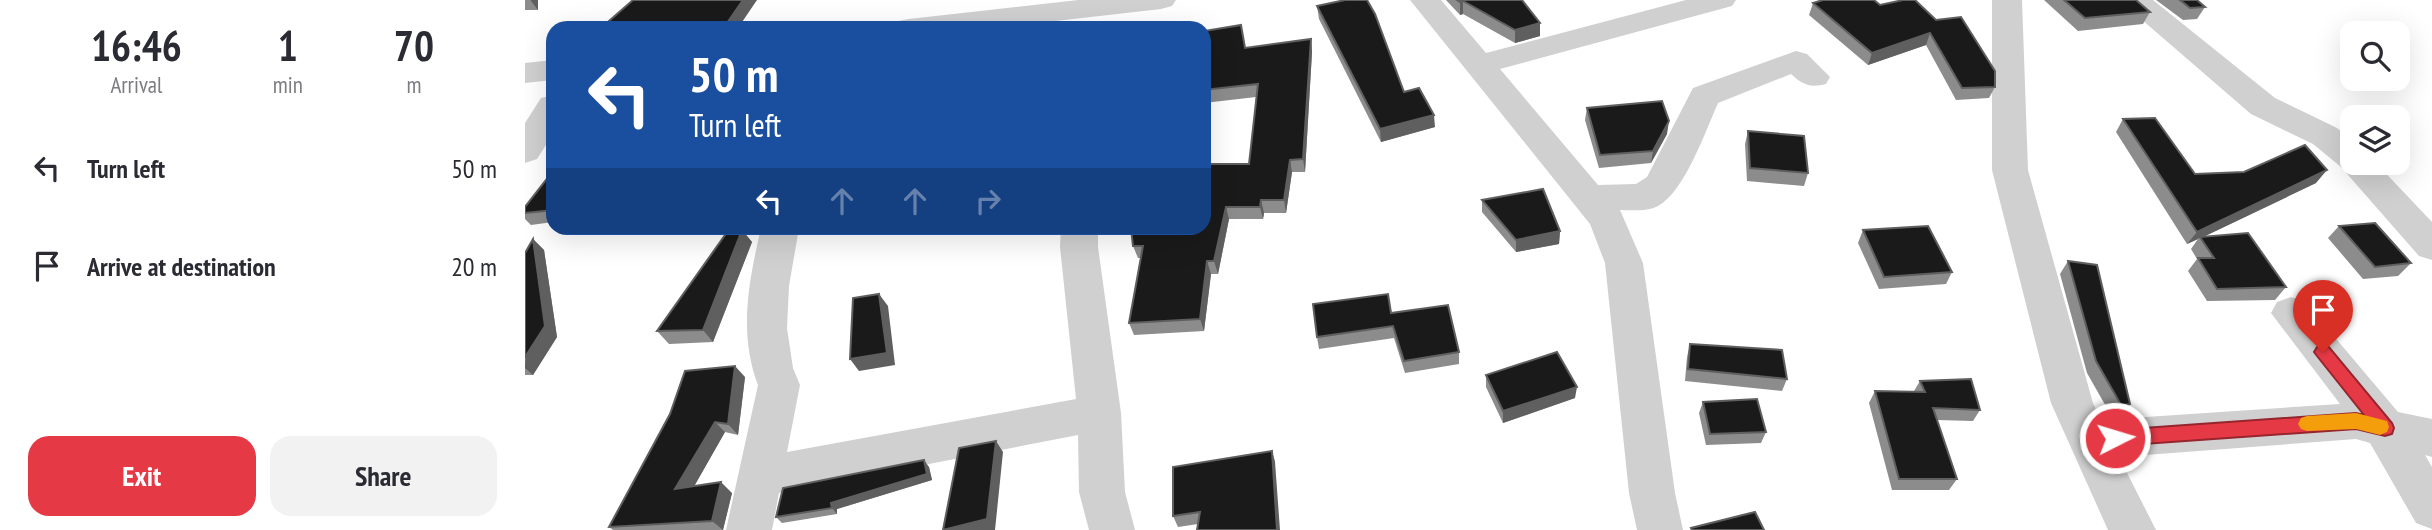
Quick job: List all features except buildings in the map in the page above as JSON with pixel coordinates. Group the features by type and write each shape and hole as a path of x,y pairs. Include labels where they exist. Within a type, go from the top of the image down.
{"street":[{"path":"1034,21 1088,18 1161,0"},
{"path":"1425,0 1606,219 1624,263 1660,530"},
{"path":"1478,65 1721,0"},
{"path":"2007,0 2010,170 2072,403 2118,505 2133,530"},
{"path":"2134,0 2263,106 2325,136 2340,148"},
{"path":"1589,198 1644,197 1661,184 1705,96 1796,61 1814,77"},
{"path":"525,73 546,71"},
{"path":"525,151 546,117"},
{"path":"2367,175 2432,246"},
{"path":"749,530 779,385 771,371 767,314 771,267 778,235"},
{"path":"1080,235 1099,413 1102,492 1112,530"},
{"path":"2291,313 2385,428 2432,508"},
{"path":"761,477 1099,413"},
{"path":"2089,440 2356,421 2432,438"}],"slow traffic":[{"path":"2307,424 2356,421 2380,427"}],"route":[{"path":"2115,438 2356,421 2385,428 2323,352"}]}
